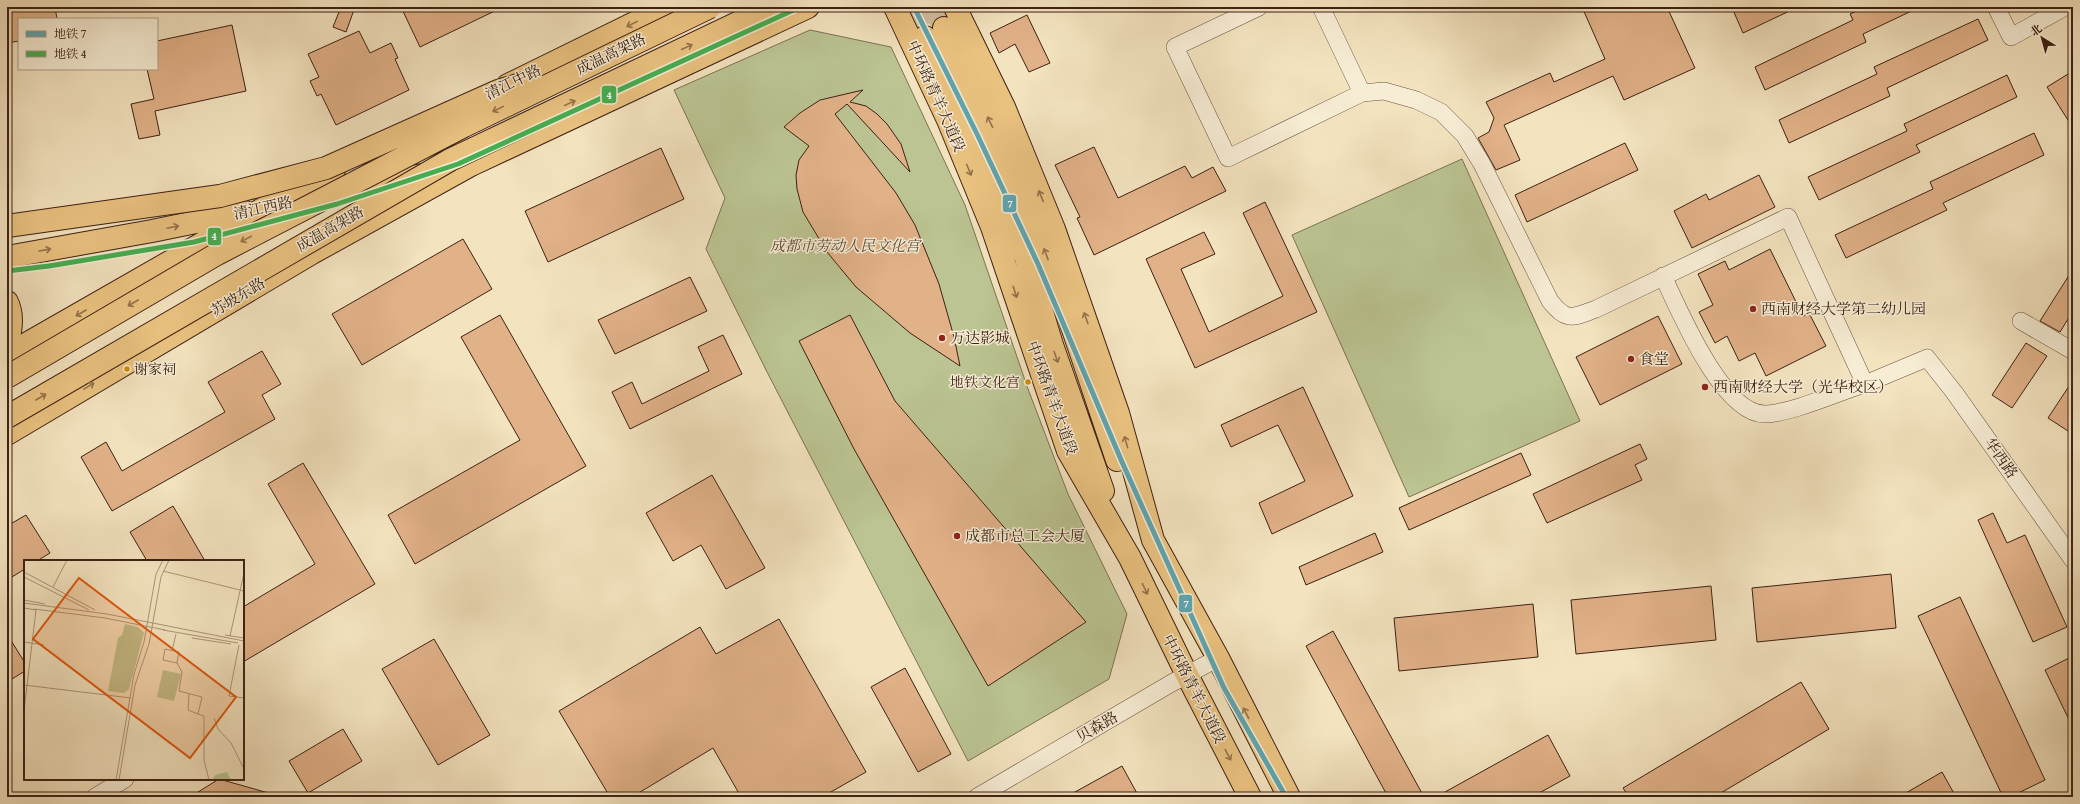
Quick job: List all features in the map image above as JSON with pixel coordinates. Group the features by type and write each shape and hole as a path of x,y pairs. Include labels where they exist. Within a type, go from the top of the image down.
{"main road":[{"name":"清江中路","path":"359,157 667,7"},
{"name":"成温高架路","path":"7,377 217,254 464,126 710,7"},
{"name":"成温高架路","path":"7,417 450,160 771,7"},
{"path":"471,165 808,7"},
{"name":"中环路青羊大道段","path":"895,7 948,120 992,227 1068,451 1130,558 1187,675 1250,797"},
{"path":"955,7 1004,107 1054,229 1118,413 1153,540"},
{"path":"1130,558 1115,528 1052,345 1026,258 935,32 1015,173 1054,273 1115,455 1153,540 1218,658 1289,797"},
{"path":"7,226 220,196 326,168 498,91 604,58"},
{"path":"7,355 264,208 359,157"},
{"name":"清江西路","path":"7,236 207,202 257,189 359,157"},
{"name":"清江西路","path":"7,257 152,231 471,165"},
{"name":"苏坡东路","path":"7,434 312,253 471,165"},
{"path":"7,302 10,307 11,333 7,344"}],"street":[{"path":"1321,7 1362,93"},
{"path":"1996,7 2011,37 2065,7"},
{"path":"1249,9 1175,47 1228,158 1362,93 1384,91 1416,100 1441,112 1465,136 1482,164 1550,301 1560,314 1573,317 1596,309 1663,276 1788,217 1865,384 1789,410 1766,414 1751,412 1734,398 1708,365 1697,346 1663,276"},
{"path":"2021,321 2073,351"},
{"name":"华西路","path":"1865,384 1928,358 1954,392 2073,560"},
{"name":"贝森路","path":"977,797 1218,658"},
{"path":"95,797 123,780"}],"green space":[{"name":"成都市劳动人民文化宫","path":"810,30 891,47 965,205 1028,389 1068,494 1127,614 1109,679 968,761 766,370 706,249 725,198 674,90"},
{"path":"1462,159 1580,421 1409,497 1292,235"}],"building":[{"path":"7,7 55,7 57,18 18,18 18,41 7,43"},
{"path":"341,7 355,7 346,32 333,27"},
{"path":"401,7 503,7 420,47"},
{"path":"1582,7 1667,7 1695,68 1624,100 1613,76 1504,125 1520,160 1496,170 1478,138 1489,132 1494,118 1486,102 1550,73 1554,82 1605,59"},
{"path":"1740,7 1798,7 1743,33 1733,10"},
{"path":"1865,7 1920,7 1863,34 1866,42 1765,90 1755,67 1853,20 1850,14"},
{"path":"1027,15 1050,63 1029,72 1015,44 999,53 990,33"},
{"path":"1978,19 1988,40 1887,88 1890,96 1789,143 1779,120 1877,74 1874,67"},
{"path":"232,25 246,91 155,111 160,135 139,139 131,104 154,99 147,70 158,70 158,41"},
{"path":"359,31 370,53 391,43 398,58 395,59 409,90 336,125 321,94 317,96 310,81 319,77 308,54"},
{"path":"2073,71 2073,128 2047,87"},
{"path":"2007,75 2017,97 1916,145 1920,152 1819,200 1808,177 1907,131 1904,124"},
{"path":"863,90 850,102 866,106 887,124 901,144 910,172 847,104 835,114 896,193 915,225 939,284 954,337 960,366 910,333 856,287 827,252 803,212 797,189 796,175 799,160 809,146 784,127 800,113 820,100"},
{"path":"2034,133 2044,155 1943,203 1947,210 1846,258 1835,235 1933,189 1930,182"},
{"path":"1625,143 1638,170 1527,222 1515,195"},
{"path":"1094,147 1118,198 1185,166 1192,178 1213,167 1226,191 1094,255 1077,218 1080,217 1055,165"},
{"path":"661,148 684,199 548,262 525,211"},
{"path":"1759,175 1775,207 1692,248 1674,211 1706,194 1709,200"},
{"path":"1265,202 1317,312 1195,368 1146,259 1204,232 1215,254 1181,269 1209,332 1283,296 1243,213"},
{"path":"463,239 492,289 362,365 332,314"},
{"path":"1770,249 1803,316 1809,313 1826,346 1766,376 1755,353 1739,361 1727,336 1715,343 1699,312 1713,305 1698,274 1725,261 1729,270"},
{"path":"2073,269 2073,311 2060,332 2040,321"},
{"path":"690,277 707,311 615,354 598,320"},
{"path":"500,315 586,466 415,564 388,515 520,440 461,337"},
{"name":"成都市总工会大厦","path":"850,315 895,401 1086,622 988,686 854,449 799,341"},
{"path":"1658,316 1682,364 1600,405 1576,357"},
{"path":"723,335 742,374 630,429 612,392 632,382 642,404 709,371 698,347"},
{"path":"2026,343 2047,356 2012,408 1992,395"},
{"path":"262,351 281,384 262,395 275,419 112,511 81,457 106,442 122,471 225,412 208,382"},
{"path":"2073,380 2073,424 2068,431 2048,418"},
{"path":"1303,387 1353,496 1272,534 1259,503 1305,481 1278,425 1231,447 1221,425"},
{"path":"1640,444 1647,459 1635,465 1642,480 1547,523 1533,494"},
{"path":"1521,453 1531,475 1409,530 1399,508"},
{"path":"303,463 375,584 244,661 244,606 315,564 268,484"},
{"path":"712,475 765,568 726,589 701,545 673,561 646,513"},
{"path":"173,506 204,560 146,560 130,532"},
{"path":"1993,513 2007,543 2025,535 2067,627 2033,642 1978,520"},
{"path":"26,515 50,553 39,560 24,560 24,570 7,580 7,526"},
{"path":"1375,533 1383,552 1306,585 1299,567"},
{"path":"1891,574 1896,628 1757,642 1752,588"},
{"path":"1711,586 1716,640 1576,654 1571,600"},
{"path":"1960,597 2045,780 2010,797 2003,797 1918,616"},
{"path":"1533,604 1538,657 1399,671 1394,618"},
{"path":"779,619 866,772 822,797 741,797 713,748 632,797 610,797 559,711 700,627 716,654"},
{"path":"1333,631 1424,797 1388,797 1306,646"},
{"path":"7,634 24,661 24,672 7,682"},
{"path":"434,639 490,735 438,765 382,669"},
{"path":"2073,656 2073,728 2045,670"},
{"path":"905,668 951,754 918,772 871,687"},
{"path":"1801,682 1829,729 1714,797 1629,797 1623,788"},
{"path":"343,729 362,761 308,793 289,761"},
{"path":"1548,735 1570,776 1532,797 1436,797"},
{"path":"1122,766 1139,797 1066,797"},
{"path":"1942,772 1956,797 1899,797"},
{"path":"217,780 223,780 272,794 271,797 190,797"}],"tunnel":[{"path":"912,7 925,37"},
{"path":"934,7 944,28"}],"metro line":[{"name":"4","path":"7,271 49,266 194,242 337,204 458,164 800,7"},
{"name":"7","path":"914,7 977,134 1038,264 1122,462 1224,688 1286,797"}],"place":[{"name":"西南财经大学第二幼儿园","path":"1753,309"},
{"name":"万达影城","path":"942,338"},
{"name":"食堂","path":"1631,359"},
{"name":"谢家祠","path":"127,369"},
{"name":"地铁文化宫","path":"1028,382"},
{"name":"西南财经大学（光华校区）","path":"1705,387"},
{"name":"成都市总工会大厦","path":"957,536"}]}
